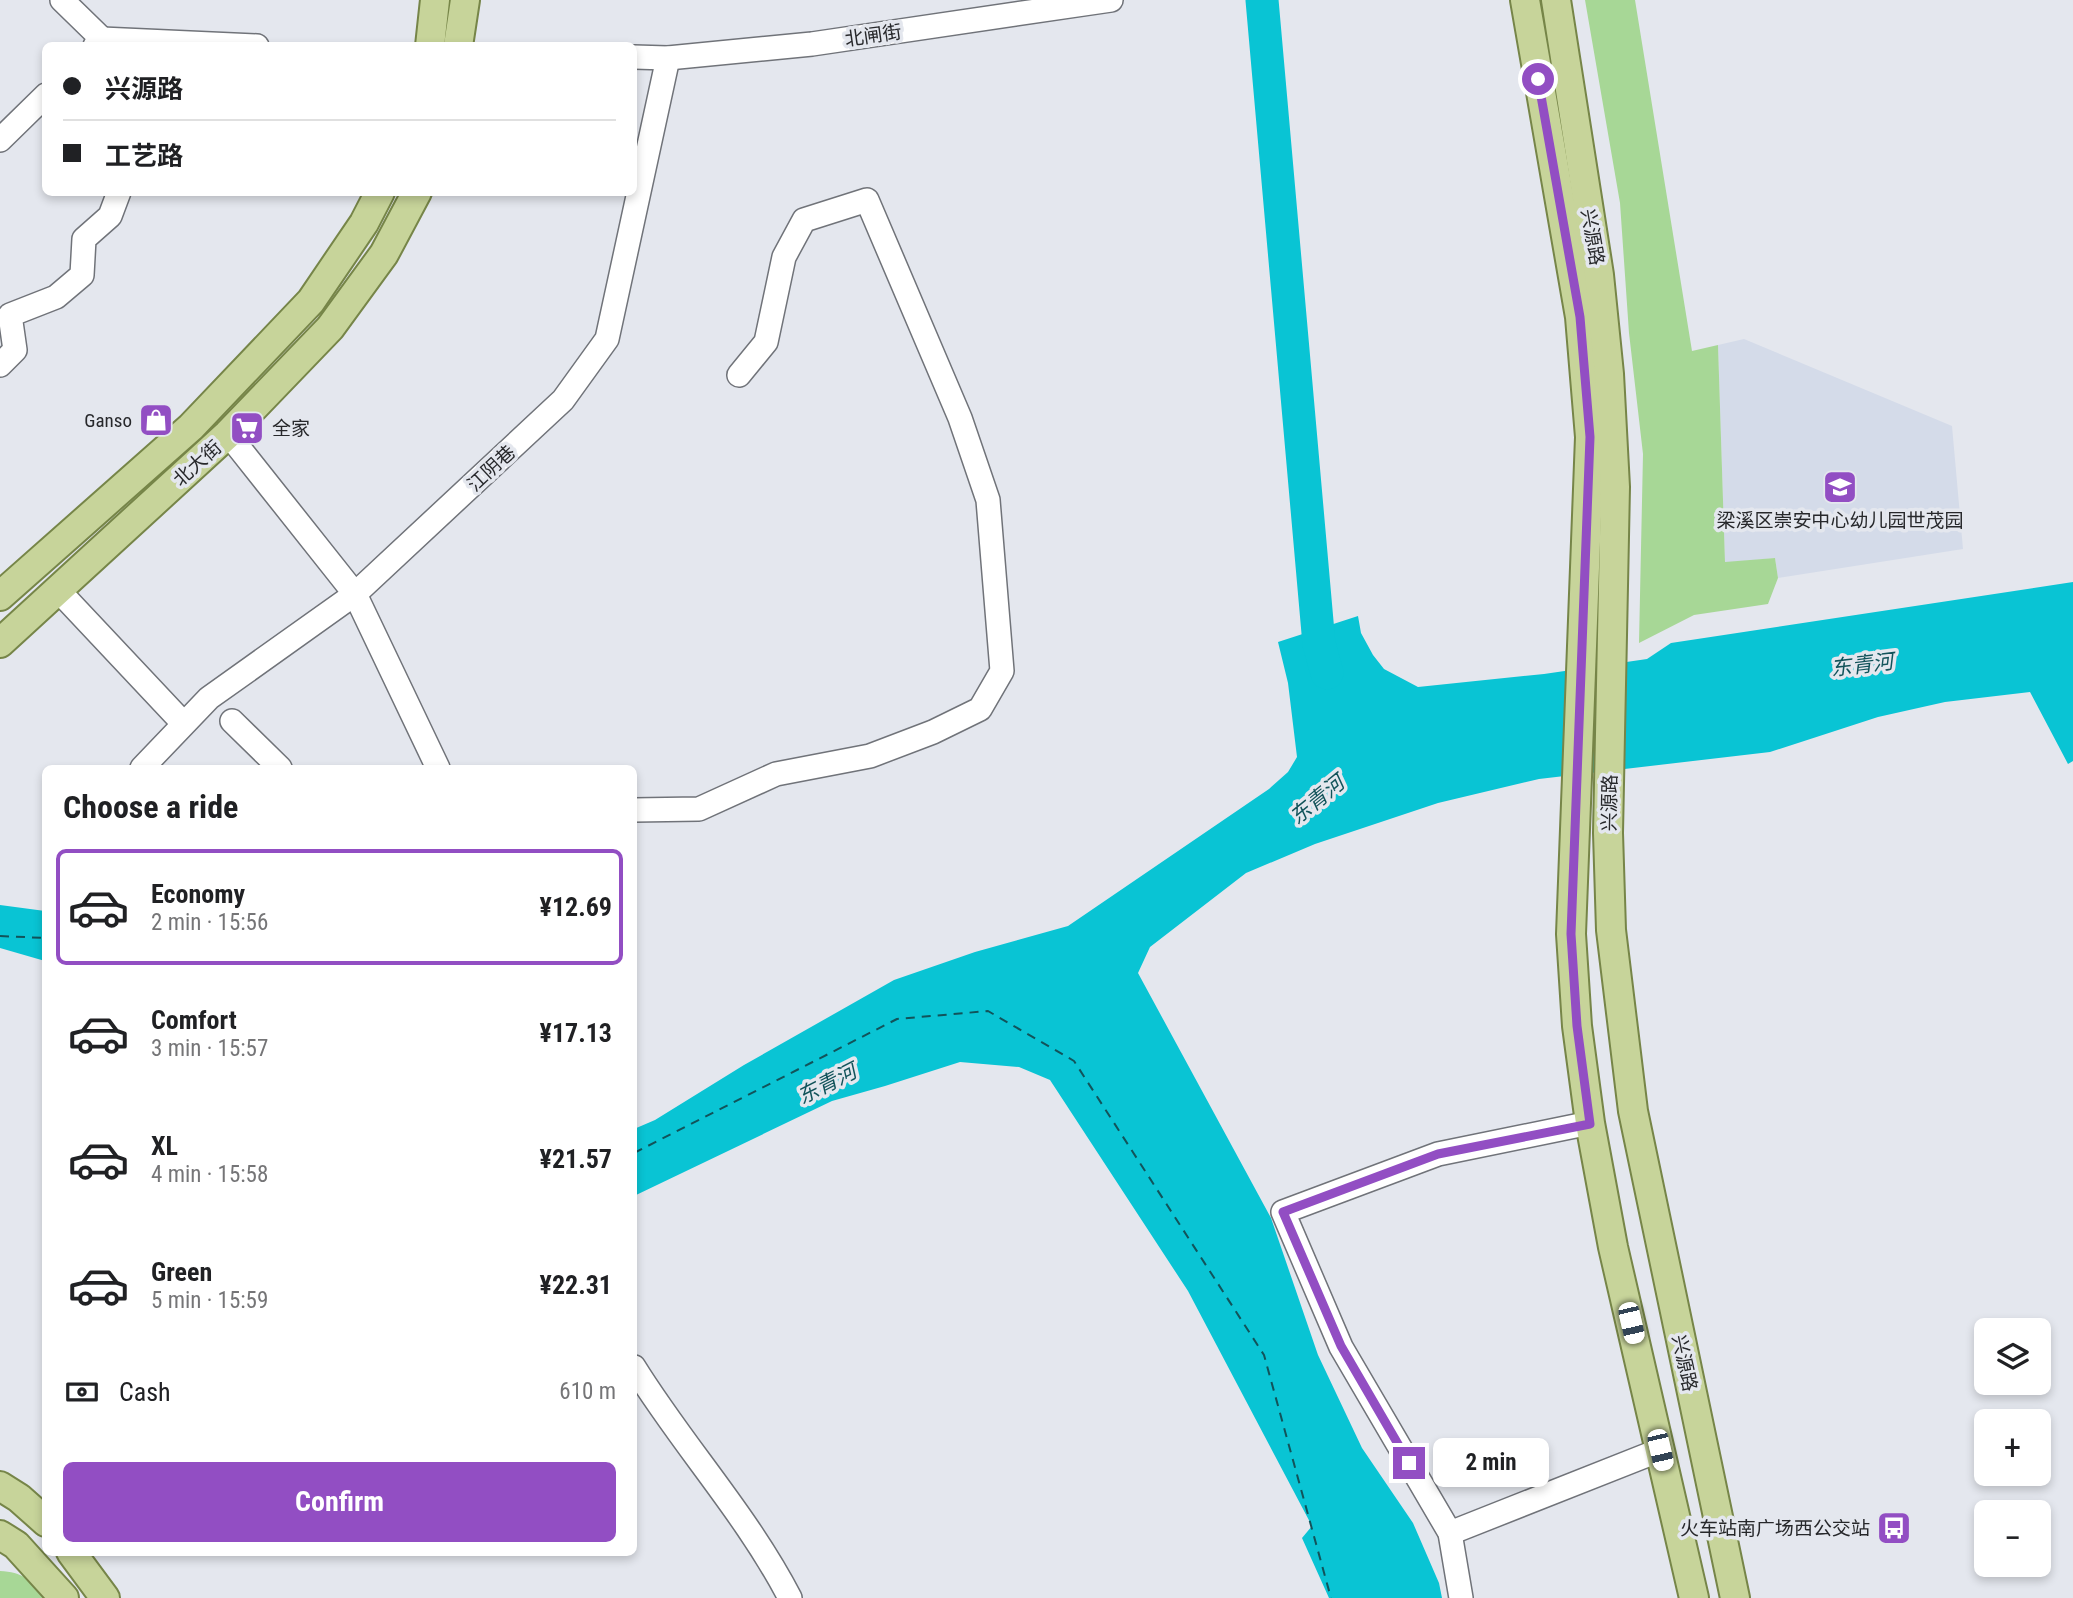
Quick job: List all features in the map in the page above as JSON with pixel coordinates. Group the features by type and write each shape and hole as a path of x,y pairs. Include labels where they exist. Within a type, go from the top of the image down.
{"main road":[{"path":"430,42 435,0"},
{"path":"459,42 465,0"},
{"name":"兴源路","path":"1525,0 1580,317 1590,437 1571,934 1577,1026 1590,1124 1613,1247 1694,1598"},
{"name":"兴源路","path":"1556,0 1599,275 1609,374 1615,487 1608,833 1611,930 1633,1111 1735,1598"},
{"name":"北大街","path":"0,596 191,427 312,301 364,223 378,196"},
{"name":"北大街","path":"0,643 228,434 330,328 384,254 415,196"},
{"path":"0,1486 19,1498 42,1518"},
{"path":"0,1535 16,1545 64,1598"},
{"path":"74,1556 105,1598"}],"street":[{"path":"62,0 98,42"},
{"name":"北闸街","path":"637,57 668,58 812,44 1111,0"},
{"name":"江阴巷","path":"145,765 209,698 355,594 564,400 607,339 668,58"},
{"path":"0,140 42,98"},
{"path":"0,365 15,350 10,314 56,297 82,275 84,239 110,216 118,196"},
{"path":"637,810 699,809 776,774 870,756 933,732 980,709 1002,671 988,500 960,418 867,200 804,220 784,257 766,342 739,375"},
{"path":"228,434 355,594 437,765"},
{"path":"57,589 183,723"},
{"path":"232,721 277,765"},
{"path":"1461,1598 1450,1533 1341,1346 1283,1212 1438,1154 1590,1124"},
{"path":"637,1372 651,1396 709,1472 771,1561 790,1598"},
{"path":"1450,1533 1660,1450"}],"shaded area":[{"name":"梁溪区崇安中心幼儿园世茂园","path":"1744,339 1952,426 1963,549 1778,578 1775,558 1725,563 1718,345"}],"green space":[{"path":"1585,0 1635,0 1692,351 1718,345 1725,562 1775,558 1778,578 1768,604 1694,615 1639,643 1643,454 1629,333 1620,203"},
{"path":"0,1571 26,1578 44,1598 0,1598"}],"water":[{"name":"东青河","path":"2073,582 2073,761 2068,764 2030,692 1945,702 1878,717 1770,752 1539,779 1438,803 1315,844 1246,873 1150,947 1138,973 1271,1218 1318,1355 1362,1448 1413,1523 1439,1583 1442,1598 1329,1598 1302,1538 1312,1526 1188,1291 1050,1080 1019,1067 960,1062 832,1101 637,1195 637,1128 655,1120 744,1065 894,980 975,952 1068,926 1269,789 1288,772 1297,757 1288,683 1278,642 1358,616 1361,633 1384,669 1418,687 1544,674 1647,659 1671,643"},
{"path":"0,905 42,911 42,960 0,948"}],"waterway":[{"path":"1262,0 1319,644 1327,673"}],"ferry route":[{"path":"0,936 42,938"},
{"path":"637,1151 897,1019 988,1011 1074,1061 1264,1355 1331,1598"}],"place":[{"name":"Ganso","path":"156,420"},
{"name":"全家","path":"247,428"},
{"name":"梁溪区崇安中心幼儿园世茂园","path":"1840,487"},
{"name":"火车站南广场西公交站","path":"1894,1528"}],"route":[{"path":"1409,1463 1341,1346 1283,1212 1438,1154 1590,1124 1577,1026 1571,934 1590,437 1580,317 1538,79"}]}
